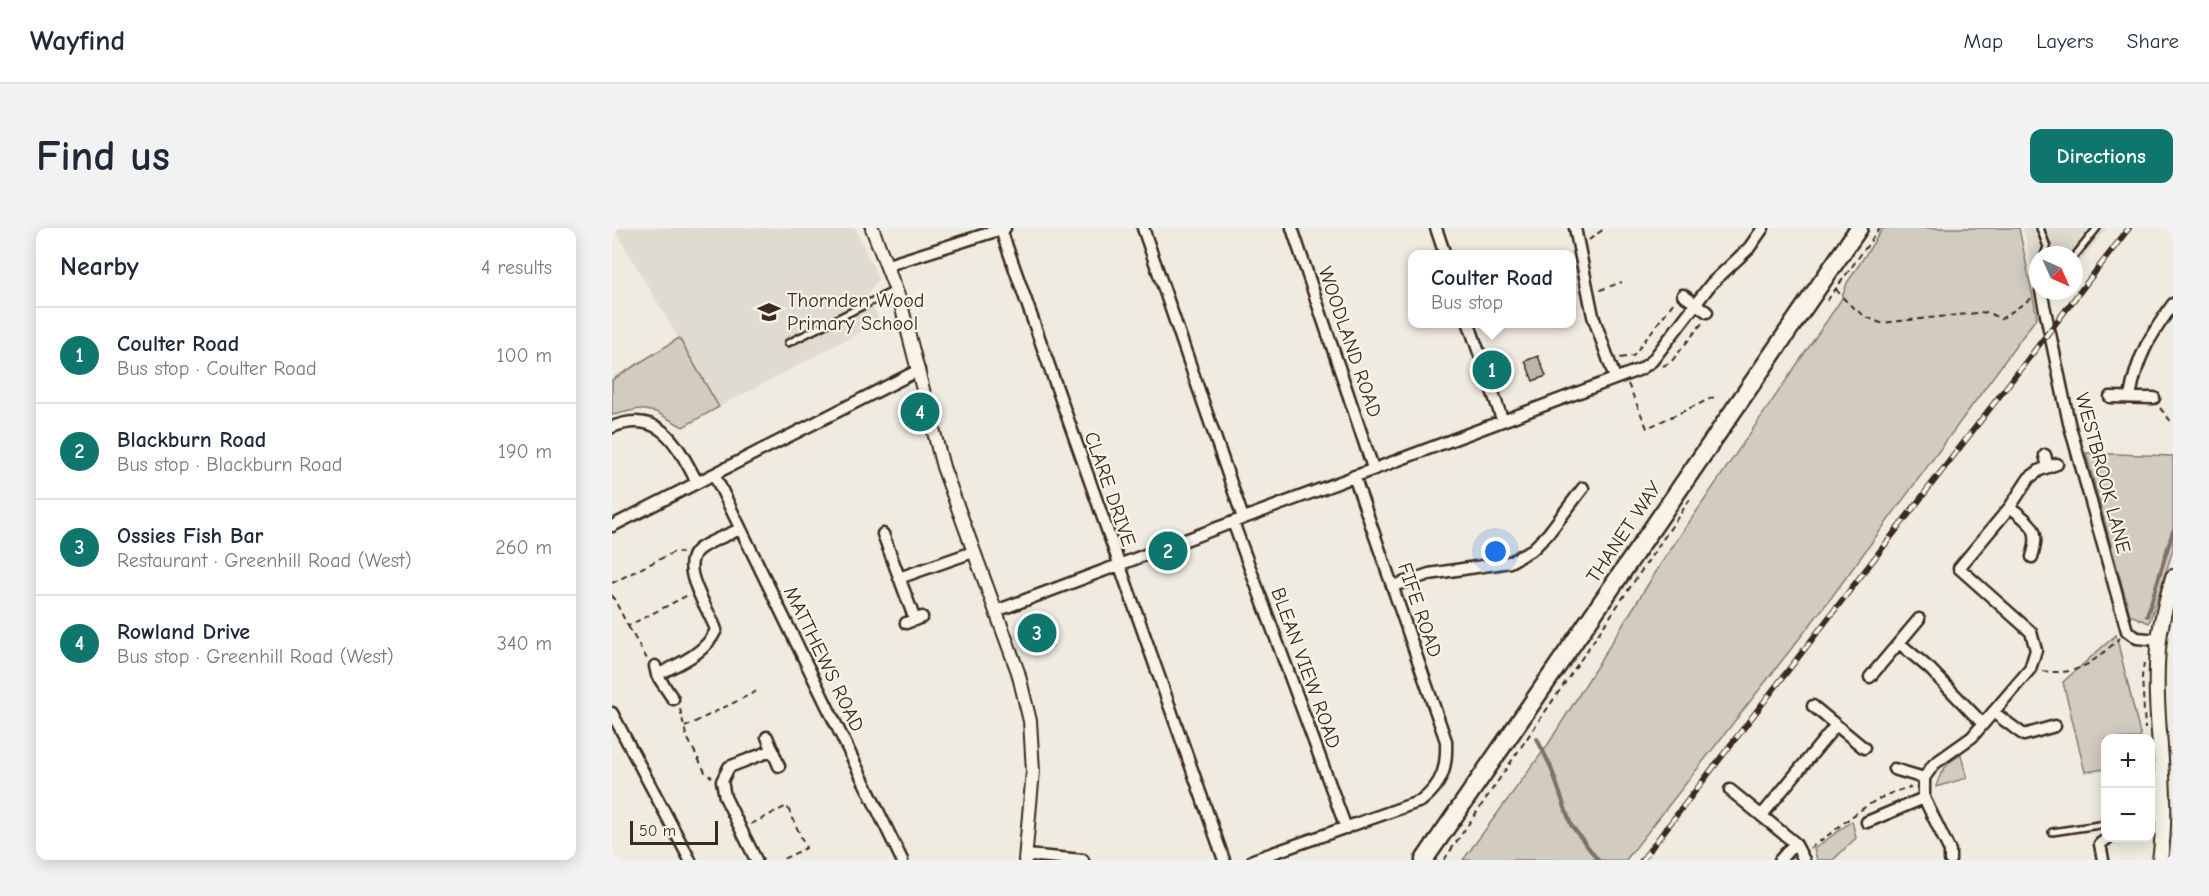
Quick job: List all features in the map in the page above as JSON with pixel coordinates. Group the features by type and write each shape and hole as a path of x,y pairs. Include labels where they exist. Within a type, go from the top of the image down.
{"main road":[{"name":"THANET WAY","path":"1424,860 1859,228"},
{"path":"2160,860 2165,814 2159,727 2159,640 2173,577"}],"street":[{"path":"872,228 896,289 943,467 1018,672 1030,721 1033,771 1025,857 1083,860"},
{"name":"BLEAN VIEW ROAD","path":"1143,228 1238,520 1346,828"},
{"name":"WOODLAND ROAD","path":"1292,228 1373,468"},
{"path":"1436,228 1443,250"},
{"path":"1575,228 1588,293 1620,377"},
{"path":"888,266 1003,229"},
{"name":"CLARE DRIVE","path":"1003,229 1118,565 1224,860"},
{"path":"996,611 1502,419 1620,377 1653,361 1711,284 1749,248 1761,229"},
{"path":"1681,295 1707,312"},
{"name":"WESTBROOK LANE","path":"2044,300 2069,423 2127,631"},
{"path":"2130,397 2134,373 2143,347 2173,304"},
{"path":"1470,328 1502,419"},
{"path":"612,526 919,370"},
{"path":"2110,397 2154,398"},
{"path":"612,427 628,421 643,422 660,428 674,441 697,482"},
{"path":"1950,860 1950,851 1923,798 1924,778 1934,764 1972,737 2030,669 2036,650 2031,632 1959,568 2010,507 2029,478 2053,466 2044,456"},
{"name":"MATTHEWS ROAD","path":"714,474 902,860"},
{"name":"FIFE ROAD","path":"1346,828 1421,801 1433,792 1444,776 1447,757 1446,741 1354,476"},
{"path":"1393,586 1428,574 1510,562 1533,549 1548,534 1571,493 1583,488"},
{"path":"2010,507 2033,526 2037,538 2032,556"},
{"path":"673,699 656,670 701,651 716,630 691,575 694,556 699,548 740,529"},
{"path":"882,534 914,620"},
{"path":"899,578 973,552"},
{"path":"1870,677 1919,619"},
{"path":"2127,631 2137,638 2159,640"},
{"path":"1899,643 1930,669 1982,723"},
{"path":"1813,706 1864,748"},
{"path":"1993,712 2024,735 2055,726"},
{"path":"612,713 690,860"},
{"path":"1762,815 1836,725"},
{"path":"767,737 779,766"},
{"path":"756,860 725,797 722,781 729,767 773,750"},
{"path":"1894,769 1924,778"},
{"path":"1730,789 1795,843 1804,860"},
{"path":"1867,822 1923,798"},
{"path":"2155,815 2165,814"},
{"path":"1253,860 1346,828"},
{"path":"2102,842 2100,844 2103,860"},
{"path":"1780,860 1795,843"}],"lane":[{"path":"2040,228 2047,246"},
{"path":"2083,246 2097,228"},
{"path":"788,343 896,289"},
{"path":"2052,832 2101,825"}],"path":[{"path":"1579,247 1605,228"},
{"path":"1823,307 1880,228"},
{"path":"1588,293 1622,282"},
{"path":"1836,289 1846,302 1864,317 1881,323 1987,312 2001,319 2029,298"},
{"path":"1617,349 1620,359 1633,356 1681,295"},
{"path":"1620,377 1647,428 1714,397"},
{"path":"2154,398 2164,417 2173,424"},
{"path":"1444,860 1696,491"},
{"path":"612,583 676,551 694,556"},
{"path":"628,626 699,590"},
{"path":"612,595 645,658 656,670"},
{"path":"2030,669 2054,673 2082,669 2127,631"},
{"path":"685,727 757,691"},
{"path":"673,699 682,712 686,735 706,774 722,781"},
{"path":"741,829 787,806 806,848 781,860"}],"shaded area":[{"name":"Thornden Wood Primary School","path":"614,228 855,228 878,278 867,296 880,322 719,407"},
{"path":"1883,228 2019,228 2029,277 2029,300 2034,300 2037,317 1831,598 1626,860 1463,860 1547,746 1662,562 1841,300 1847,283"},
{"path":"2023,228 2107,228 2083,258 2083,246 2029,246 2029,255"},
{"path":"679,338 719,407 683,427 656,412 639,409 612,415 612,380"},
{"path":"2086,453 2173,456 2173,550 2149,623 2130,615"},
{"path":"2116,635 2140,734 2101,734 2101,770 2085,772 2063,682"},
{"path":"1961,755 1967,778 1936,787 1945,768"},
{"path":"1852,821 1856,838 1833,860 1817,860 1814,849"}],"building":[{"path":"1538,356 1546,376 1533,381 1525,361"},
{"path":"1043,623 1048,636 1032,642 1027,629"},
{"path":"1048,636 1052,646 1036,652 1032,642"}],"waterway":[{"path":"2147,616 2173,531"},
{"path":"1537,739 1550,765 1571,825 1598,860"}],"railway":[{"path":"1642,860 2129,228"}],"place":[{"name":"Thornden Wood Primary School","path":"769,312"},
{"name":"Coulter Road","path":"1492,370"},
{"name":"Rowland Drive","path":"920,412"},
{"name":"Blackburn Road","path":"1168,551"},
{"name":"Ossies Fish Bar","path":"1037,633"}]}
